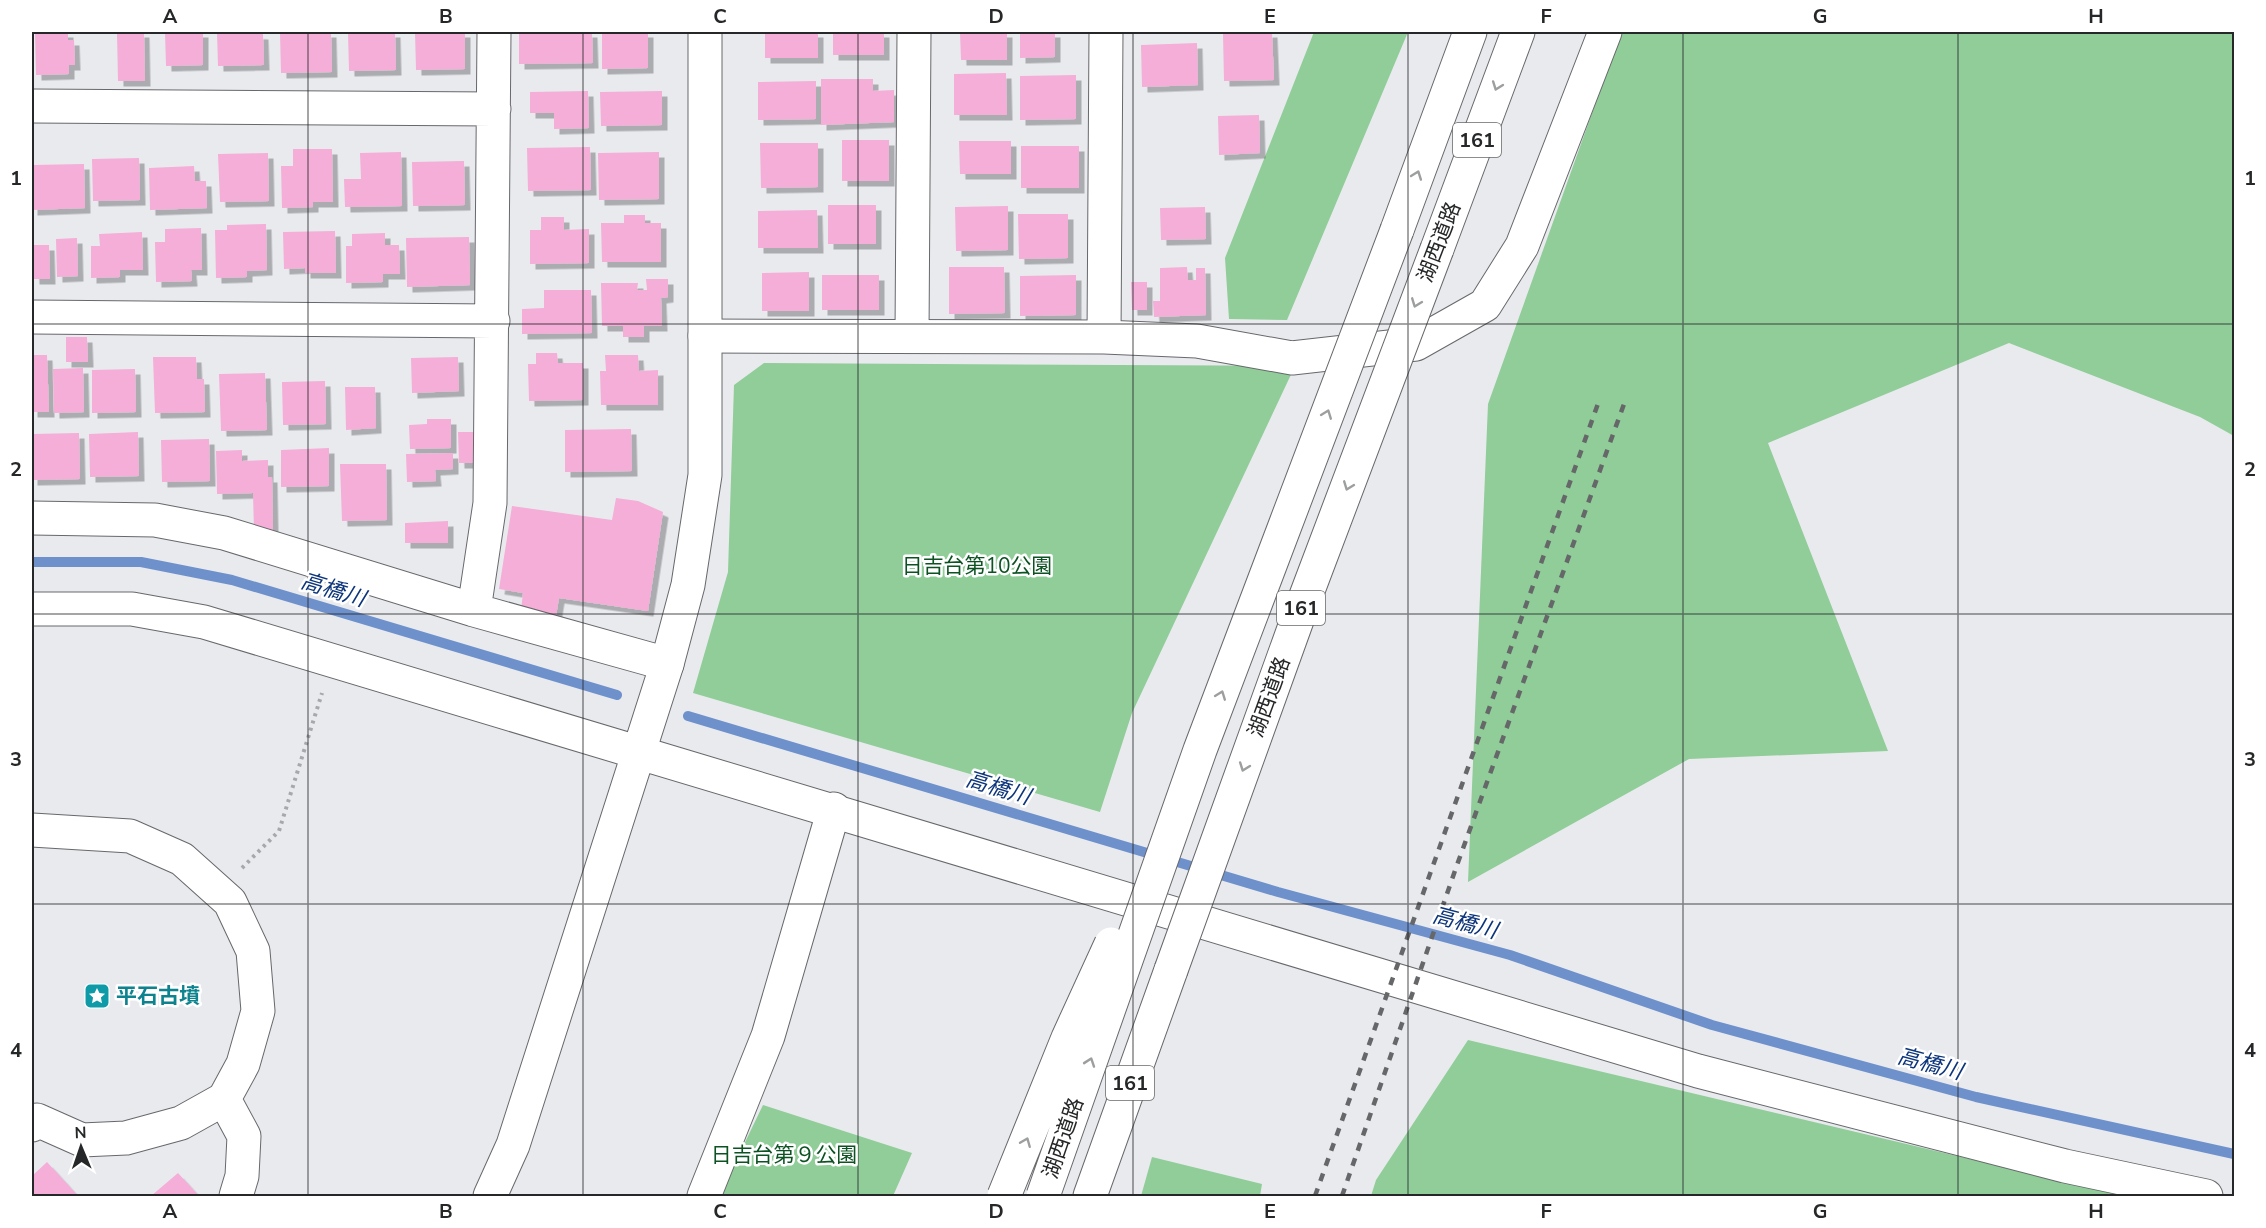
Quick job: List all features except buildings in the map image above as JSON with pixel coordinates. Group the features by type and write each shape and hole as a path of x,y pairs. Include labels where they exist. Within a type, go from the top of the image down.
{"main road":[{"path":"474,610 490,503 494,32"},
{"path":"490,1197 513,1145 667,664 688,585 705,475 705,32"},
{"path":"912,336 914,32"},
{"path":"1104,337 1106,32"},
{"name":"湖西道路","path":"1043,1197 1200,750 1470,32"},
{"name":"湖西道路","path":"1090,1197 1301,609 1518,32"},
{"path":"705,336 1104,337 1197,341 1292,358 1416,344 1485,305 1522,246 1605,32"},
{"path":"32,106 494,109"},
{"path":"32,317 493,321"},
{"path":"32,518 155,520 224,533 474,610 667,664"},
{"path":"32,609 132,609 204,622 834,809 1698,1071 2065,1166 2206,1197"},
{"path":"1004,1197 1068,1038 1200,750"},
{"path":"704,1197 768,1036 834,809"},
{"path":"32,830 130,836 182,859 230,902 253,951 258,1011 243,1064 224,1099 181,1123 126,1137 82,1140 37,1120 32,1125"},
{"path":"1110,1197 1171,970"},
{"path":"224,1099 244,1136 242,1176 236,1197"}],"path":[{"path":"218,891 279,831 333,659"}],"green space":[{"path":"1314,32 1408,32 1287,320 1229,319 1225,258"},
{"path":"1621,32 2234,32 2234,436 2200,417 2009,343 1768,443 1888,751 1689,759 1468,882 1488,404"},
{"name":"日吉台第10公園","path":"764,363 1295,366 1132,713 1100,812 693,693 728,572 734,385"},
{"path":"1468,1040 2126,1196 1371,1196 1376,1180"},
{"name":"日吉台第９公園","path":"763,1105 912,1153 893,1196 719,1196"},
{"path":"1152,1157 1262,1184 1260,1196 1141,1196"}],"waterway":[{"name":"高橋川","path":"32,562 141,562 232,580 617,695"},
{"name":"高橋川","path":"688,716 1278,892 1510,955 1712,1025 1976,1097 2234,1154"}],"railway":[{"path":"1315,1196 1600,398"},
{"path":"1342,1196 1457,865 1624,404"}],"place":[{"name":"平石古墳","path":"97,996"}]}
